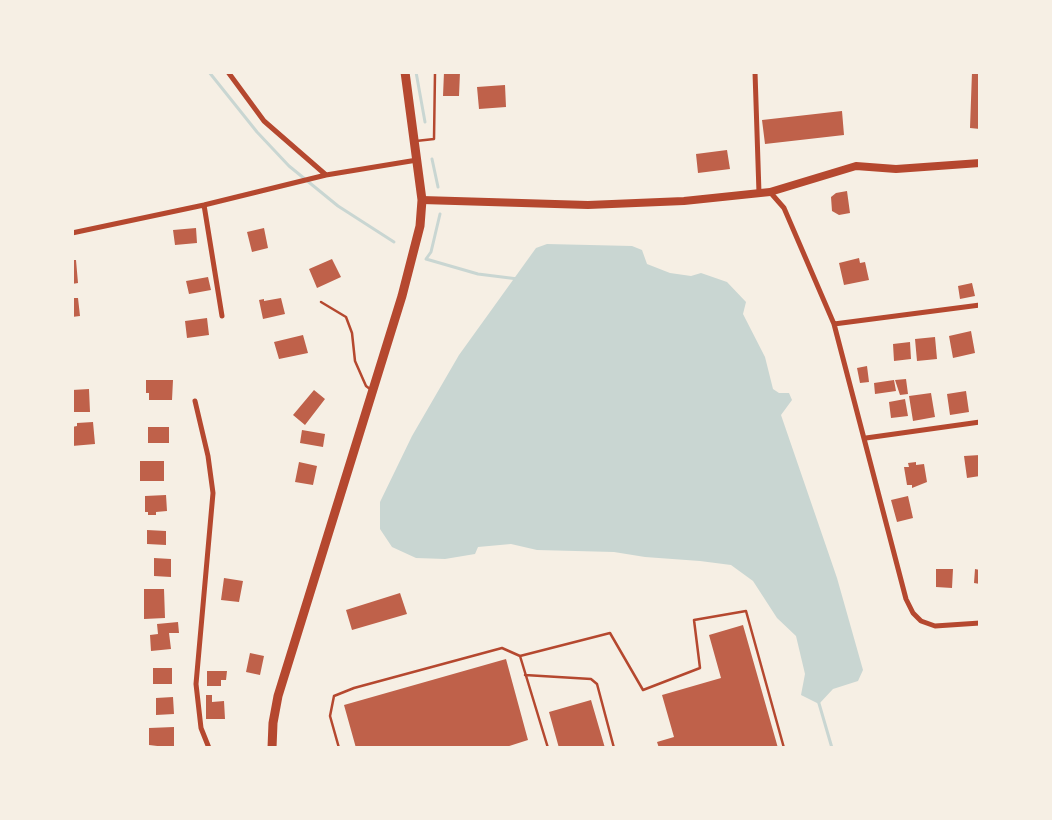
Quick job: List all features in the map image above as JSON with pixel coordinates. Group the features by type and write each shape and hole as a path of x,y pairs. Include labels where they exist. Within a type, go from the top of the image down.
{"main road":[{"path":"272,748 273,723 278,696 373,392 402,296 420,226 422,200 405,72"},
{"path":"422,200 588,205 684,201 770,192 856,166 896,169 980,163"}],"street":[{"path":"228,72 264,121 326,174"},
{"path":"755,72 759,193"},
{"path":"72,233 204,206 326,174 417,160"},
{"path":"770,192 784,208 834,324 866,438 906,599 913,613 921,621 935,626 980,623"},
{"path":"204,206 222,316"},
{"path":"834,324 980,305"},
{"path":"194,401 208,456 213,493 196,684 202,728 209,748"},
{"path":"866,438 980,422"}],"lane":[{"path":"415,141 434,139 434,73"},
{"path":"321,302 346,317 352,334 355,361 366,386 373,392"},
{"path":"339,748 330,716 334,696 354,688 502,648 520,656 610,634 643,690 700,668 694,620 746,611 784,748"},
{"path":"520,656 548,748"},
{"path":"525,676 591,679 598,684 614,748"}],"shaded area":[{"path":"547,244 632,246 642,250 647,264 670,273 691,276 701,273 727,282 746,302 743,314 765,357 773,389 779,393 789,393 792,400 781,415 837,578 863,670 858,681 833,689 819,704 801,695 805,674 796,636 777,618 753,581 731,565 645,557 614,552 537,550 511,544 478,547 475,554 445,559 416,558 392,547 380,529 380,502 412,436 459,355 536,248"}],"building":[{"path":"444,72 460,72 459,96 443,96"},
{"path":"972,72 980,72 980,129 970,128"},
{"path":"505,85 506,107 479,109 477,87"},
{"path":"842,111 844,135 765,144 762,120"},
{"path":"727,150 730,169 698,173 696,154"},
{"path":"847,191 850,213 839,215 832,211 831,197 836,193"},
{"path":"196,228 197,243 175,245 173,230"},
{"path":"264,228 268,248 252,252 247,232"},
{"path":"859,258 860,263 865,262 869,280 844,285 839,263"},
{"path":"332,259 341,277 317,288 309,269"},
{"path":"72,260 76,260 78,283 72,284"},
{"path":"208,277 211,290 189,294 186,281"},
{"path":"972,283 975,296 960,299 958,286"},
{"path":"72,298 78,298 80,316 72,317"},
{"path":"281,298 285,314 263,319 259,300"},
{"path":"207,318 209,335 187,338 185,321"},
{"path":"971,331 975,353 953,358 949,336"},
{"path":"303,335 308,353 279,359 274,342"},
{"path":"935,337 937,359 917,361 915,339"},
{"path":"910,342 911,359 894,361 893,344"},
{"path":"867,366 869,382 860,383 857,368"},
{"path":"906,379 908,394 900,395 895,380"},
{"path":"146,380 173,380 172,400 149,400 149,393 146,393"},
{"path":"894,380 896,391 875,394 874,383"},
{"path":"89,389 90,412 72,412 72,390"},
{"path":"314,390 325,399 305,425 293,415"},
{"path":"966,391 969,412 950,415 947,394"},
{"path":"931,393 935,417 913,421 909,396"},
{"path":"905,399 908,416 891,418 889,402"},
{"path":"93,422 95,444 72,446 72,427 77,426 77,423"},
{"path":"148,427 169,427 169,443 148,443"},
{"path":"302,430 325,434 323,447 300,443"},
{"path":"980,455 980,476 967,478 964,456"},
{"path":"140,461 164,461 164,481 140,481"},
{"path":"299,462 317,466 313,485 295,482"},
{"path":"916,462 916,465 924,464 927,482 912,488 912,485 907,485 904,467 909,467 908,463"},
{"path":"166,495 167,511 156,512 156,515 148,515 148,512 145,512 145,496"},
{"path":"908,496 913,518 897,522 891,500"},
{"path":"147,530 166,531 166,545 147,544"},
{"path":"154,558 171,559 171,577 154,576"},
{"path":"936,569 953,569 952,588 936,587"},
{"path":"975,569 980,570 980,584 974,583"},
{"path":"224,578 243,581 239,602 221,600"},
{"path":"144,589 164,589 165,618 144,619"},
{"path":"400,593 407,614 352,630 346,610"},
{"path":"178,622 179,633 169,633 171,649 151,651 150,635 158,634 157,624"},
{"path":"743,625 778,748 659,748 657,742 674,737 662,695 721,678 709,635"},
{"path":"250,653 264,656 260,675 246,672"},
{"path":"506,659 528,740 503,748 356,748 344,705"},
{"path":"153,668 172,668 172,684 153,684"},
{"path":"207,671 227,671 226,680 221,680 221,686 207,686"},
{"path":"206,695 212,695 212,702 224,701 225,719 206,719"},
{"path":"173,697 174,714 156,715 156,698"},
{"path":"591,700 605,748 559,748 549,712"},
{"path":"174,727 174,748 149,745 149,728"}],"waterway":[{"path":"209,72 257,132 289,166 338,206 394,242"},
{"path":"416,72 425,122"},
{"path":"432,159 438,187"},
{"path":"440,214 431,252 426,259 478,274 518,279"},
{"path":"818,700 832,748"}]}
